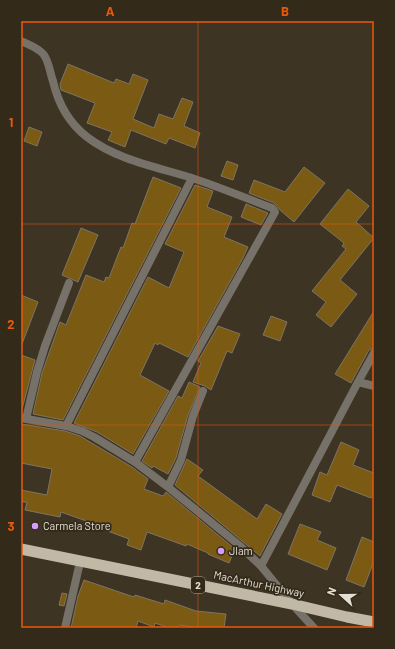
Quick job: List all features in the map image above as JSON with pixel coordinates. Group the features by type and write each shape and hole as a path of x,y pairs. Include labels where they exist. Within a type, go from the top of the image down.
{"highway":[{"name":"MacArthur Highway","path":"21,549 374,622"}],"street":[{"path":"21,41 39,49 44,56 48,64 57,96 65,113 74,125 87,137 114,152 149,166 192,178 272,208 275,212 135,462"},
{"path":"66,426 192,178"},
{"path":"69,283 41,359 24,419 66,426 82,431 135,462 239,545 261,566 314,628"},
{"path":"261,566 374,353"},
{"path":"358,382 374,386"},
{"path":"168,487 181,460 193,416 203,391"},
{"path":"65,628 80,562"}],"building":[{"path":"68,64 114,83 116,79 129,84 133,74 148,80 133,119 154,128 159,114 173,119 182,98 193,102 184,126 200,133 195,148 169,138 166,144 131,130 125,147 108,140 112,132 87,123 95,103 61,90 60,84"},
{"path":"29,127 42,132 37,146 24,141"},
{"path":"227,161 238,165 233,180 221,176"},
{"path":"304,167 325,183 294,222 274,203 249,193 254,180 285,192"},
{"path":"153,177 181,188 63,420 33,414 42,373 60,322 66,325 86,275 104,282 106,277 109,278 121,247 123,248 132,223 135,224"},
{"path":"195,185 213,191 207,207 232,217 224,237 248,247 188,357 159,343 158,345 155,343 140,375 169,391 133,454 97,432 74,423 148,277 169,288 184,252 165,244"},
{"path":"348,189 369,206 356,222 374,238 340,280 357,294 331,327 316,315 326,302 312,291 346,249 342,246 344,243 320,224"},
{"path":"246,204 268,213 261,225 241,217"},
{"path":"81,228 98,235 78,282 62,275"},
{"path":"21,295 38,302 22,344 21,344"},
{"path":"374,311 374,348 369,350 351,383 335,374"},
{"path":"271,316 287,322 280,341 263,335"},
{"path":"218,326 240,334 232,353 227,351 211,390 205,386 193,382 201,363 198,361"},
{"path":"21,355 35,360 21,413"},
{"path":"189,382 200,387 188,415 176,458 168,474 153,466 152,468 142,461 178,396 182,398"},
{"path":"21,424 65,431 80,436 132,467 148,479 144,489 163,496 166,492 235,549 229,563 187,544 186,546 147,532 141,550 127,545 129,539 105,530 106,528 61,512 60,517 25,510 27,502 21,502 21,490 47,495 52,469 21,463"},
{"path":"341,442 359,450 353,465 374,473 374,492 371,498 337,485 330,502 312,495 320,472 327,475"},
{"path":"187,459 203,470 198,476 257,519 266,504 282,514 260,556 175,485"},
{"path":"300,524 321,532 317,540 336,548 327,570 288,554"},
{"path":"362,537 374,542 374,561 364,587 346,580"},
{"path":"84,580 134,597 135,595 164,604 165,600 196,611 226,614 224,628 201,628 179,625 178,628 169,628 155,623 154,627 138,621 136,628 71,628 78,596"},
{"path":"62,593 67,594 64,606 59,605"}],"place":[{"name":"Carmela Store","path":"35,526"},
{"name":"Jlam","path":"221,551"}]}
